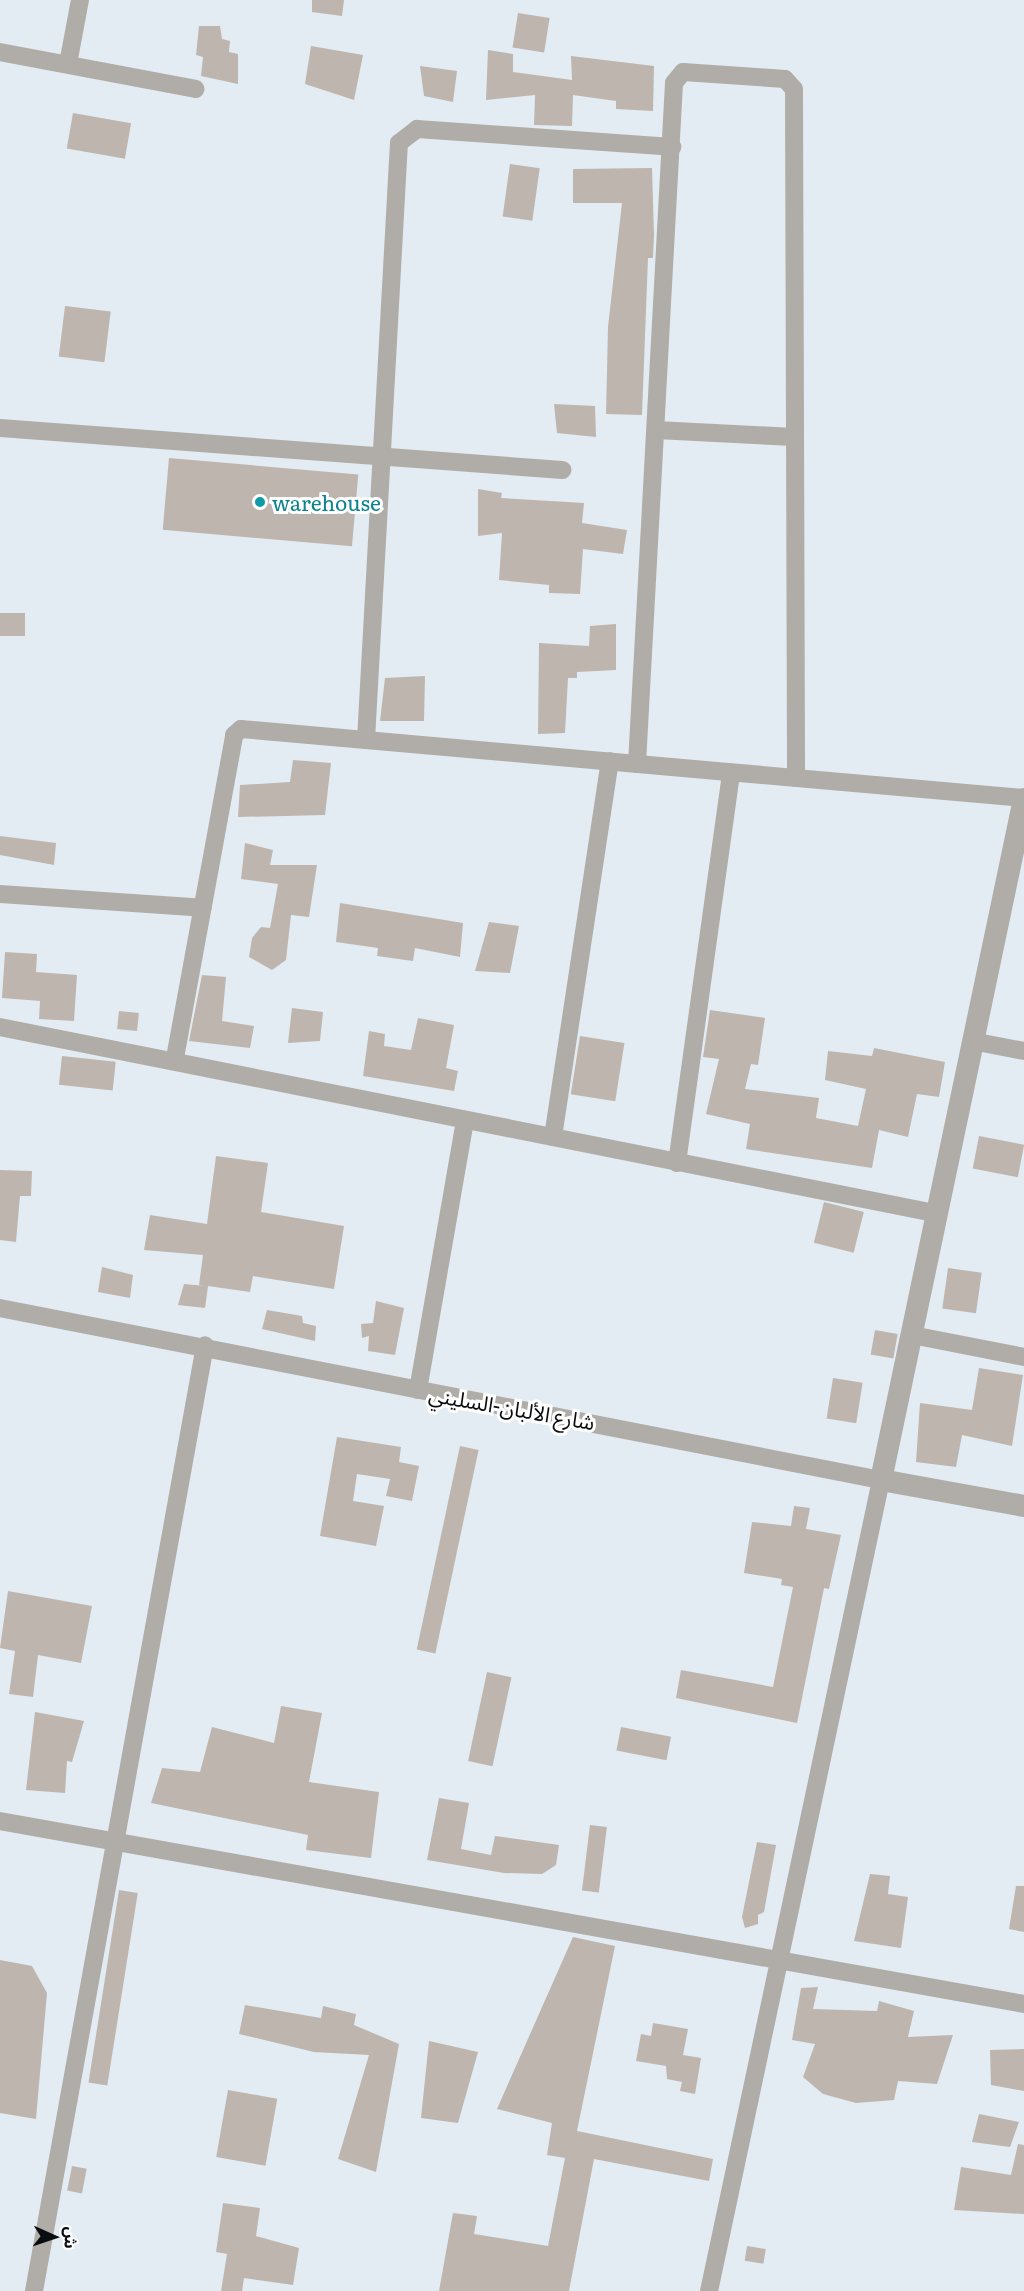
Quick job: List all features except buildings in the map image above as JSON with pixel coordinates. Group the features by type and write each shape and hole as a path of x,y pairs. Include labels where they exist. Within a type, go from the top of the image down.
{"street":[{"path":"68,64 80,0"},
{"path":"0,52 196,89"},
{"path":"637,764 674,83 683,72 786,79 793,85 796,778"},
{"path":"366,740 396,152 408,132 672,147"},
{"path":"0,428 562,470"},
{"path":"656,430 794,436"},
{"path":"176,1058 237,731 610,761 1024,799 934,1213 912,1335 709,2291"},
{"path":"553,1137 610,761"},
{"path":"677,1163 731,773"},
{"path":"0,894 203,908"},
{"path":"0,1027 176,1058 465,1120 934,1213"},
{"path":"972,1041 1024,1051"},
{"path":"418,1390 465,1120"},
{"name":"شارع الألبان-السليني","path":"0,1308 205,1345 418,1390 1024,1506"},
{"path":"912,1335 1024,1357"},
{"path":"34,2291 119,1843 205,1345"},
{"path":"0,1821 1024,2004"}],"place":[{"name":"warehouse","path":"260,502"}]}
